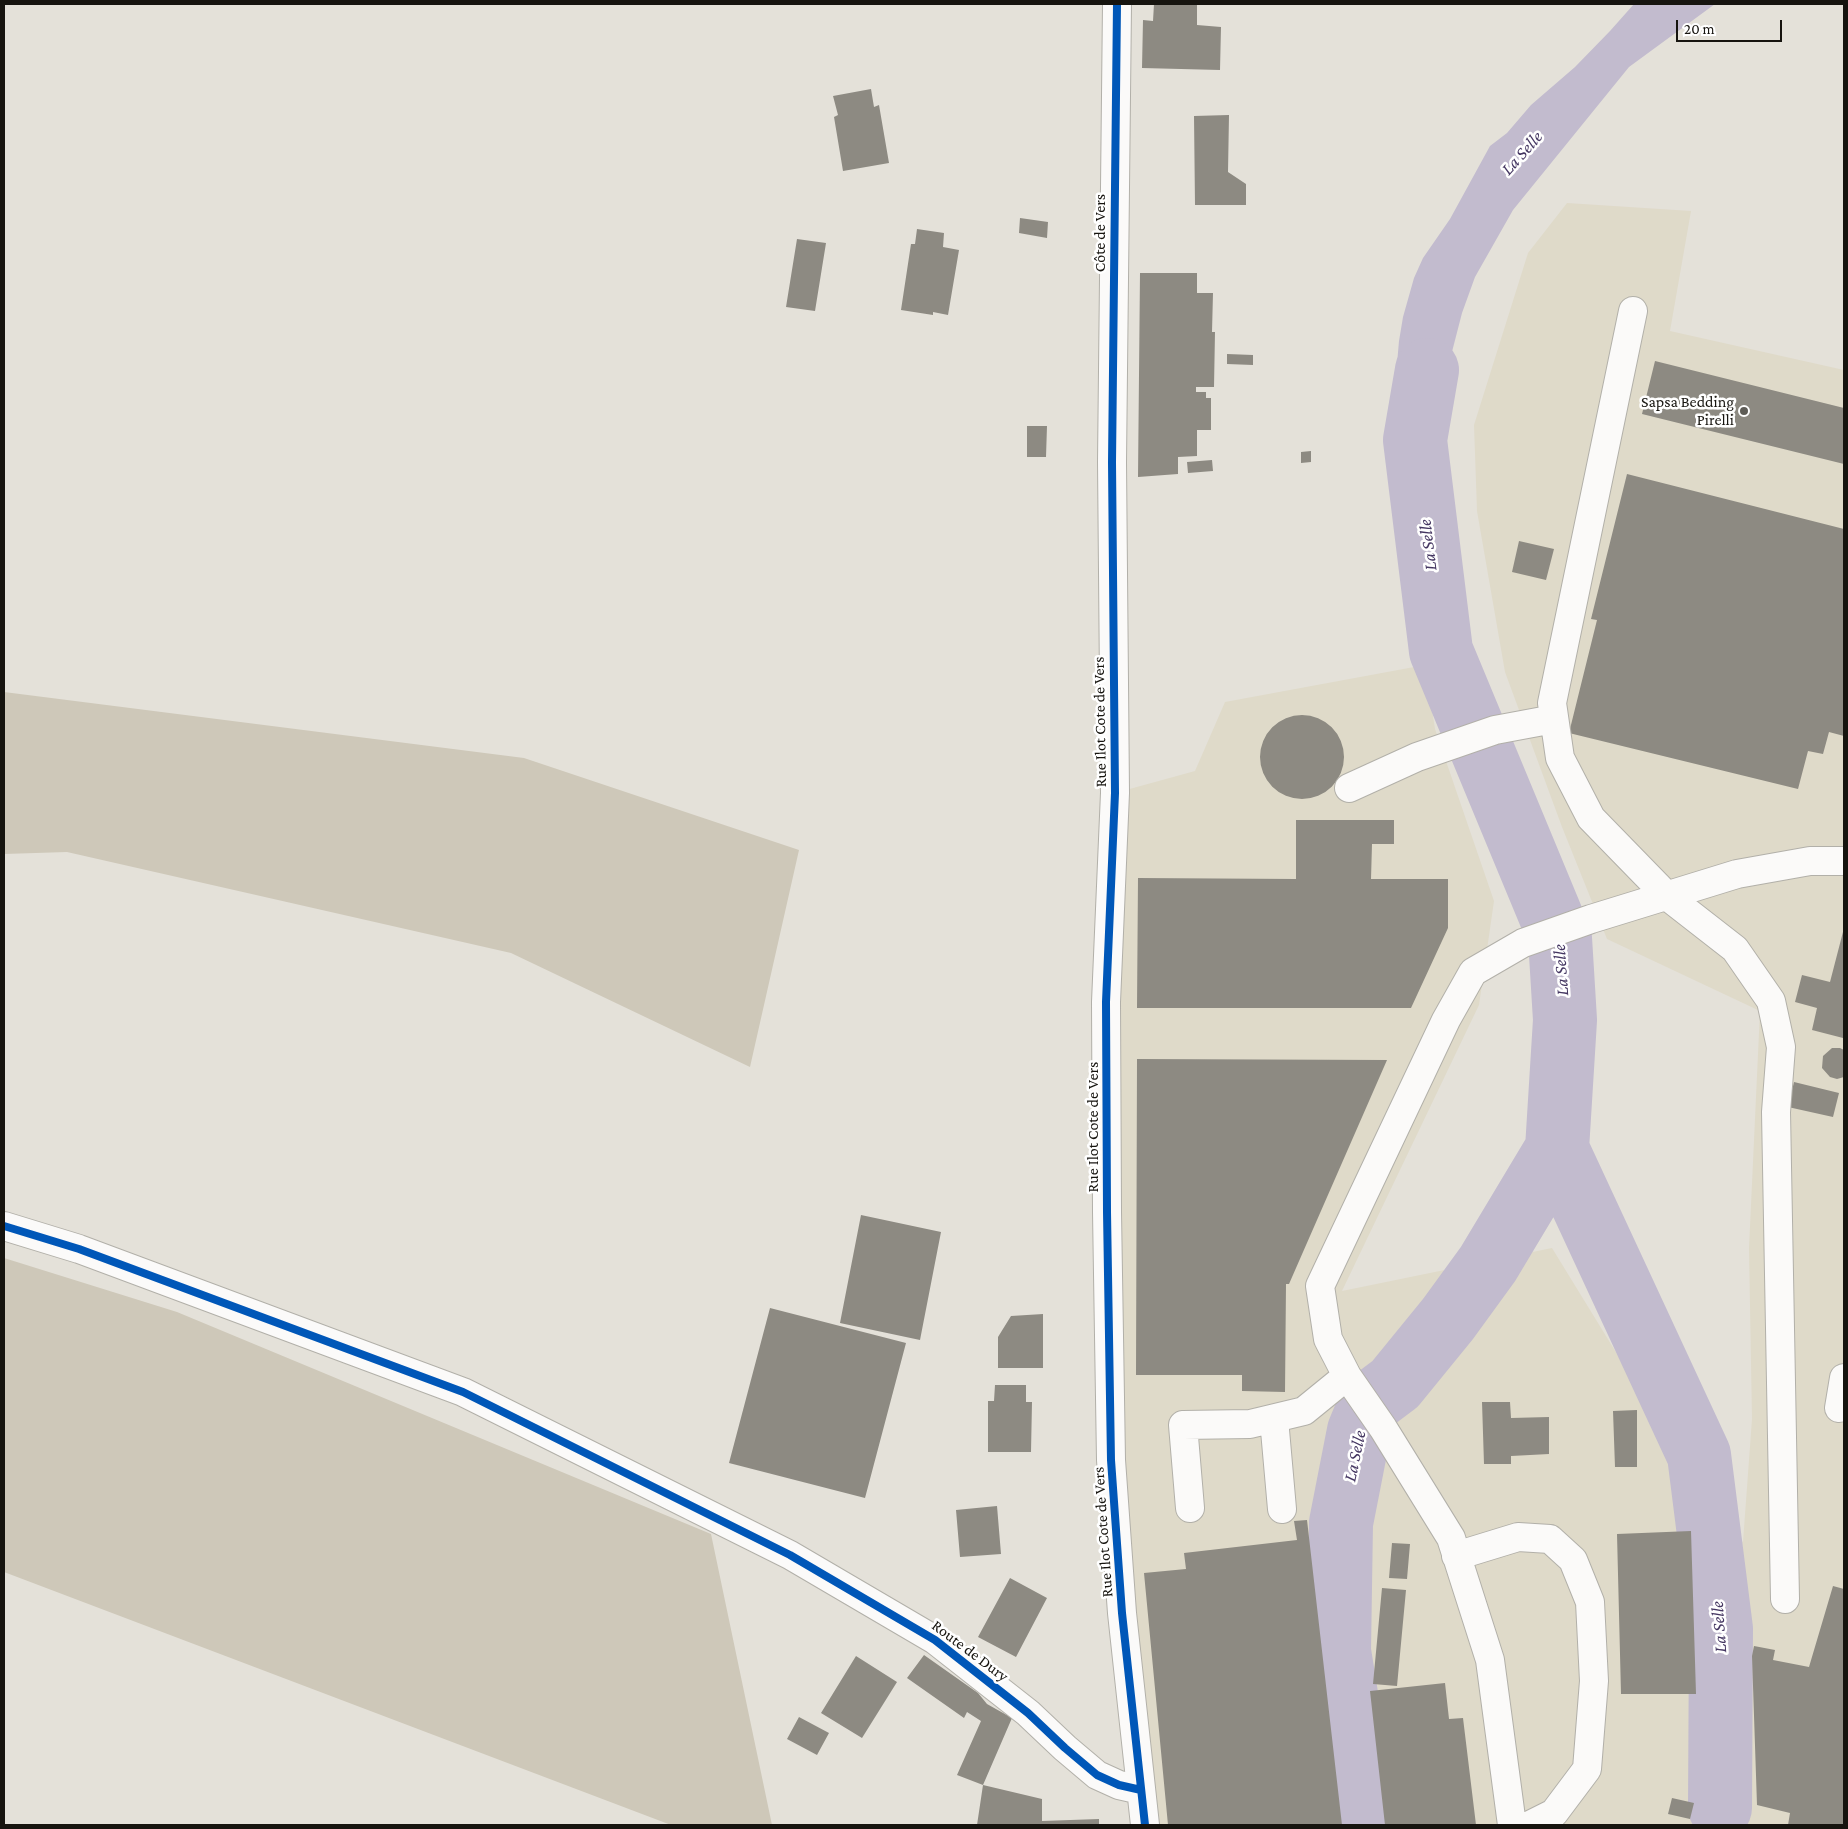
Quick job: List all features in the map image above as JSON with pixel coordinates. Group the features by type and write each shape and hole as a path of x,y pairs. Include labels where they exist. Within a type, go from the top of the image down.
{"street":[{"name":"Côte de Vers","path":"1112,462 1117,4"},
{"path":"1634,310 1552,703 1560,758 1591,818 1667,896 1735,949 1771,1001 1781,1047 1776,1112 1785,1599"},
{"name":"Rue Ilot Cote de Vers","path":"1112,462 1115,793 1106,1002 1111,1451 1122,1613 1145,1825"},
{"path":"1349,788 1417,757 1495,730 1554,719"},
{"path":"1512,1825 1490,1660 1451,1538 1383,1428 1351,1382 1328,1339 1320,1286 1446,1020 1473,972 1523,943 1591,919 1737,874 1810,861 1844,861"},
{"name":"Route de Dury","path":"4,1226 89,1253 463,1392 790,1555 936,1640 1028,1713 1097,1775 1119,1785 1141,1790"},
{"path":"1839,1408 1844,1378"},
{"path":"1190,1508 1183,1425 1250,1424 1274,1419 1304,1411 1351,1382"},
{"path":"1274,1419 1282,1509"},
{"path":"1456,1556 1518,1537 1550,1539 1573,1560 1590,1602 1594,1681 1587,1769 1554,1813 1530,1825"}],"shaded area":[{"path":"1567,203 1691,211 1670,331 1844,370 1844,1825 1145,1825 1122,1613 1115,793 1195,771 1225,702 1425,665 1435,729 1494,901 1479,1005 1342,1291 1552,1248 1679,1455 1685,1511 1743,1542 1752,1419 1749,1248 1760,1011 1607,939 1562,827 1505,672 1477,511 1474,425 1528,253"},
{"path":"4,692 524,758 799,850 750,1067 511,953 67,852 4,854"},
{"path":"4,1258 177,1312 711,1534 772,1825 671,1825 4,1572"}],"water":[{"path":"1634,4 1715,4 1629,67 1513,210 1475,277 1462,313 1446,375 1441,458 1389,455 1399,341 1403,317 1414,278 1423,258 1450,219 1490,146 1507,133 1531,105 1575,67"}],"building":[{"path":"1154,4 1197,4 1197,25 1221,27 1220,70 1142,68 1143,20 1153,21"},
{"path":"871,89 874,107 879,105 889,163 843,171 834,117 838,115 833,96"},
{"path":"1229,115 1228,172 1246,184 1246,205 1195,205 1194,116"},
{"path":"1020,218 1048,222 1047,238 1019,233"},
{"path":"917,229 944,233 943,247 959,250 948,315 933,312 933,315 901,310 911,244 915,244"},
{"path":"797,239 826,243 815,311 786,307"},
{"path":"1140,273 1197,273 1197,293 1213,293 1212,332 1215,332 1214,387 1196,387 1196,392 1206,392 1206,398 1211,398 1211,430 1197,430 1197,456 1178,457 1178,474 1138,477"},
{"path":"1227,354 1253,355 1253,365 1227,364"},
{"name":"Sapsa Bedding Pirelli","path":"1655,361 1844,408 1844,464 1642,414"},
{"path":"1027,426 1047,426 1046,457 1027,457"},
{"path":"1311,451 1311,462 1301,463 1301,452"},
{"path":"1212,460 1213,471 1188,473 1187,462"},
{"path":"1627,474 1844,529 1844,736 1829,732 1823,754 1808,751 1798,789 1569,733 1597,620 1591,619"},
{"path":"1519,541 1554,549 1546,580 1512,572"},
{"path":"1294,715 1310,715 1326,722 1337,733 1344,749 1341,773 1332,787 1326,792 1310,799 1294,799 1278,792 1267,781 1260,765 1260,749 1267,733 1278,722"},
{"path":"1296,820 1394,820 1394,844 1372,844 1371,879 1448,879 1448,928 1411,1008 1137,1008 1138,878 1296,879"},
{"path":"1844,928 1843,1038 1812,1030 1817,1008 1795,1002 1802,975 1830,982"},
{"path":"1832,1048 1844,1050 1844,1077 1837,1079 1830,1077 1822,1068 1823,1056"},
{"path":"1137,1059 1387,1060 1289,1284 1286,1284 1285,1392 1242,1391 1242,1375 1136,1375"},
{"path":"1794,1082 1839,1093 1833,1117 1788,1107"},
{"path":"861,1215 941,1232 920,1340 840,1323"},
{"path":"770,1308 906,1343 865,1498 729,1463"},
{"path":"1043,1314 1043,1368 998,1368 998,1337 1011,1316"},
{"path":"995,1385 1026,1385 1026,1402 1032,1402 1031,1452 988,1452 988,1401 994,1401"},
{"path":"1482,1402 1510,1402 1511,1418 1549,1417 1549,1454 1511,1456 1511,1464 1484,1464"},
{"path":"1637,1410 1637,1467 1615,1467 1613,1411"},
{"path":"997,1506 1001,1554 960,1557 956,1510"},
{"path":"1307,1520 1342,1825 1168,1825 1144,1573 1186,1569 1184,1553 1297,1540 1294,1521"},
{"path":"1691,1531 1696,1694 1621,1694 1617,1534"},
{"path":"1392,1543 1410,1544 1407,1579 1389,1578"},
{"path":"1010,1578 1047,1598 1016,1657 978,1637"},
{"path":"1833,1586 1844,1589 1844,1825 1788,1825 1790,1813 1757,1805 1752,1656 1754,1646 1775,1650 1773,1660 1809,1667"},
{"path":"1382,1588 1406,1590 1397,1686 1373,1684"},
{"path":"924,1655 978,1693 987,1704 1012,1718 983,1785 957,1775 981,1721 967,1712 964,1718 907,1678"},
{"path":"856,1656 897,1682 862,1738 821,1713"},
{"path":"1445,1683 1449,1719 1463,1718 1476,1825 1385,1825 1370,1691"},
{"path":"799,1717 829,1733 817,1755 787,1739"},
{"path":"983,1785 1042,1799 1042,1821 1099,1819 1099,1825 977,1825"},
{"path":"1672,1798 1694,1803 1690,1819 1668,1814"}],"waterway":[{"name":"La Selle","path":"1367,1825 1339,1651 1341,1523 1359,1431 1371,1402 1395,1384 1448,1319 1488,1264 1557,1149 1565,1020 1560,938 1441,651 1415,440 1427,370"},
{"name":"La Selle","path":"1557,1149 1699,1455 1721,1629 1720,1808"}],"cycle path":[{"path":"1117,4 1112,462 1115,793 1106,1002 1107,1212 1111,1460 1122,1613 1145,1825"},
{"path":"4,1226 79,1249 463,1392 790,1555 935,1640 1028,1713 1097,1775 1119,1785 1141,1790"}],"place":[{"name":"Sapsa Bedding Pirelli","path":"1744,411"}]}
